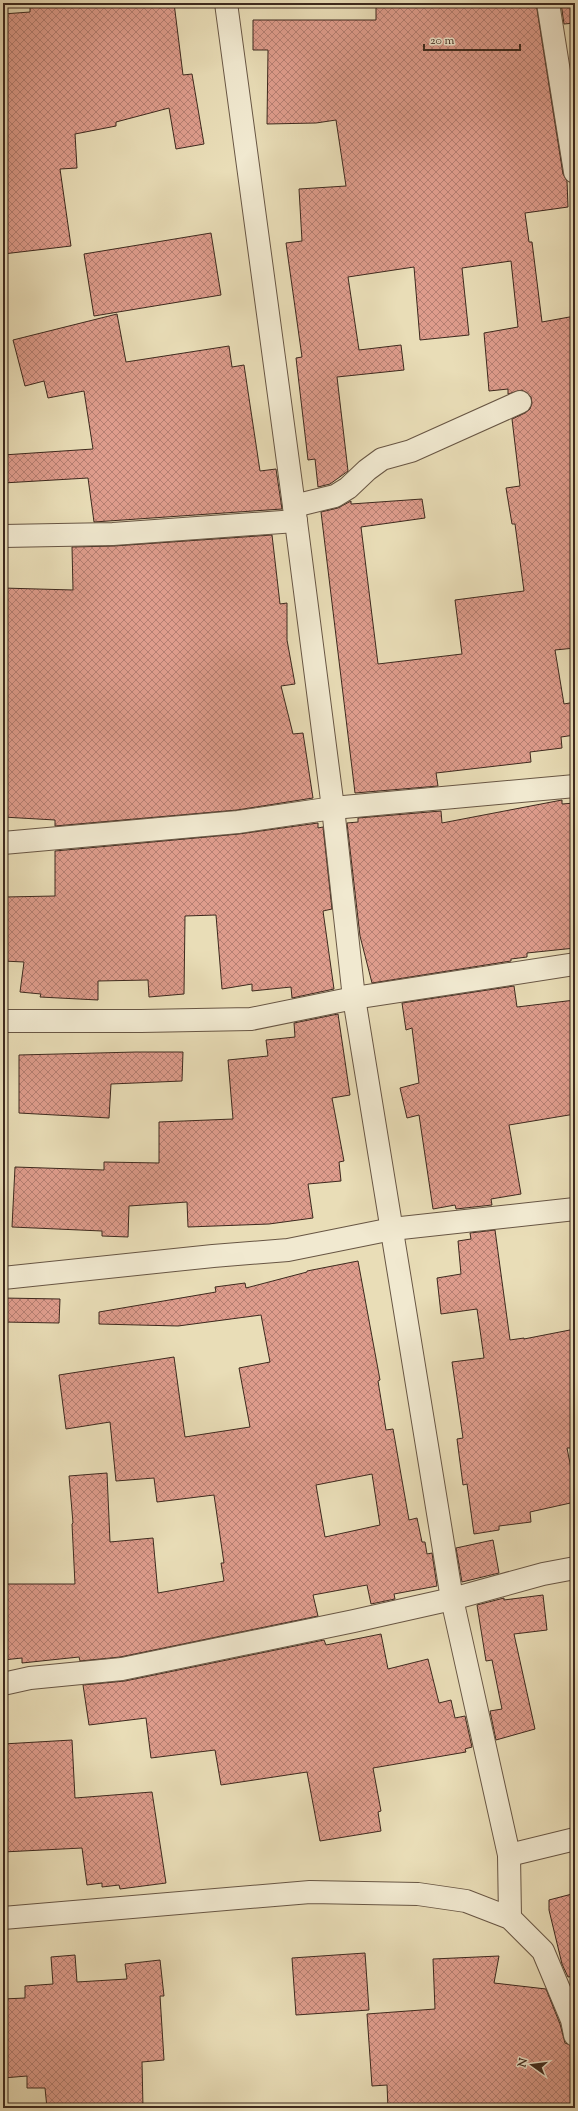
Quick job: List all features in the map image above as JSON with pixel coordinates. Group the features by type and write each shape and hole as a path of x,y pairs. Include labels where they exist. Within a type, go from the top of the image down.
{"street":[{"path":"226,3 333,808 354,998 452,1598 509,1855 510,1918"},
{"path":"548,3 575,172"},
{"path":"3,536 113,534 295,514 335,496 348,488 367,470 382,459 411,451 520,402"},
{"path":"3,844 238,822 333,808 575,786"},
{"path":"3,1021 141,1022 251,1019 354,998 575,964"},
{"path":"3,1278 213,1256 288,1250 392,1229 575,1209"},
{"path":"3,1684 30,1678 122,1669 452,1598 543,1574 575,1568"},
{"path":"509,1855 575,1839"},
{"path":"3,1918 310,1892 418,1894 466,1901 510,1918 543,1951 572,2020 575,2035"}],"building":[{"path":"30,3 174,3 183,75 192,74 204,144 176,149 169,108 116,122 116,126 75,134 77,168 60,169 71,246 3,254 3,14 30,12"},
{"path":"376,3 536,3 563,174 567,181 568,207 525,213 529,242 532,242 542,322 575,316 575,648 555,650 564,704 575,702 575,735 561,737 562,748 530,752 531,762 436,773 438,786 355,793 321,512 338,508 351,501 351,504 422,499 425,518 361,527 378,664 462,654 455,600 524,591 515,524 512,524 506,488 520,486 512,419 530,409 532,403 531,397 522,390 508,394 508,389 489,391 484,333 518,327 511,261 462,268 469,335 420,340 414,267 348,277 359,350 401,345 404,370 337,377 348,471 330,484 318,487 315,459 308,460 296,358 302,357 286,243 302,241 299,189 346,186 336,120 316,123 267,124 268,50 253,50 253,20 376,20"},
{"path":"561,3 575,3 575,23 564,24"},
{"path":"211,233 221,295 94,316 84,254"},
{"path":"117,314 126,362 229,346 232,367 244,365 260,471 276,469 282,509 94,522 88,478 3,483 3,455 93,449 84,391 48,398 44,381 25,386 13,340"},
{"path":"272,535 280,604 287,603 287,640 295,684 281,686 293,734 303,733 313,798 237,810 55,826 55,820 3,817 3,588 73,590 72,547 114,546"},
{"path":"562,800 562,804 575,803 575,948 527,953 527,957 511,959 511,961 372,983 360,936 347,823 358,822 358,818 441,811 442,823"},
{"path":"318,823 318,828 323,827 332,909 323,911 334,989 292,998 291,987 252,991 252,984 222,989 216,915 185,916 184,994 149,997 148,980 98,981 98,1000 40,997 41,994 20,992 24,962 3,961 5,897 55,896 55,851 239,834"},
{"path":"514,986 517,1007 575,1000 575,1114 509,1125 521,1194 491,1199 492,1205 456,1209 455,1205 433,1209 419,1115 407,1118 400,1088 419,1083 412,1028 406,1030 402,1003"},
{"path":"338,1014 350,1095 332,1098 344,1161 339,1162 341,1181 308,1184 313,1218 269,1224 188,1227 187,1202 129,1206 128,1237 102,1236 102,1231 12,1227 15,1167 104,1170 104,1162 159,1163 159,1122 233,1119 228,1060 268,1056 266,1040 295,1037 294,1023"},
{"path":"183,1052 182,1081 111,1084 109,1118 19,1113 19,1055"},
{"path":"495,1230 510,1340 524,1339 575,1329 575,1448 567,1448 575,1489 575,1502 530,1512 531,1522 499,1526 499,1530 474,1534 467,1484 463,1485 457,1439 463,1438 452,1362 484,1358 477,1309 441,1314 437,1278 461,1274 458,1241 471,1239 470,1233"},
{"path":"358,1261 380,1380 378,1381 386,1430 393,1429 409,1520 417,1518 422,1542 425,1542 427,1554 432,1553 437,1586 394,1594 395,1599 371,1604 367,1585 313,1595 318,1616 120,1657 80,1661 79,1657 22,1663 22,1658 3,1660 3,1584 75,1584 73,1523 69,1476 107,1473 110,1542 153,1538 158,1593 224,1581 221,1563 224,1563 214,1495 157,1502 154,1478 116,1481 110,1422 66,1429 59,1375 174,1357 185,1437 250,1427 239,1368 270,1362 261,1315 178,1326 99,1324 99,1312 216,1292 215,1287 245,1283 246,1288 307,1271","holes":["372,1474 380,1525 325,1537 316,1485"]},
{"path":"3,1298 60,1299 59,1323 3,1322"},
{"path":"493,1540 499,1573 462,1582 456,1548"},
{"path":"543,1595 547,1630 514,1634 535,1729 496,1740 490,1711 502,1709 492,1660 486,1661 477,1605 504,1598 504,1600"},
{"path":"381,1634 388,1669 428,1659 439,1703 451,1700 455,1718 465,1716 472,1747 465,1749 466,1752 373,1768 381,1811 378,1812 381,1831 320,1841 307,1772 221,1785 215,1750 151,1758 146,1718 89,1725 83,1685 125,1681 324,1640 326,1645"},
{"path":"72,1740 75,1798 152,1792 166,1883 120,1889 119,1885 102,1887 102,1883 87,1885 82,1848 3,1852 3,1744"},
{"path":"572,1894 575,1908 575,1976 568,1977 562,1964 549,1910 549,1900"},
{"path":"365,1953 369,2010 296,2015 292,1958"},
{"path":"75,1955 77,1982 127,1979 125,1964 160,1960 164,1996 160,1996 164,2060 142,2062 143,2108 47,2108 45,2088 27,2088 27,2076 3,2078 3,1999 25,1998 25,1986 53,1984 51,1957"},
{"path":"499,1956 494,1983 546,1989 560,2024 565,2043 575,2047 575,2108 388,2108 387,2085 372,2086 367,2014 435,2009 433,1959"}]}
